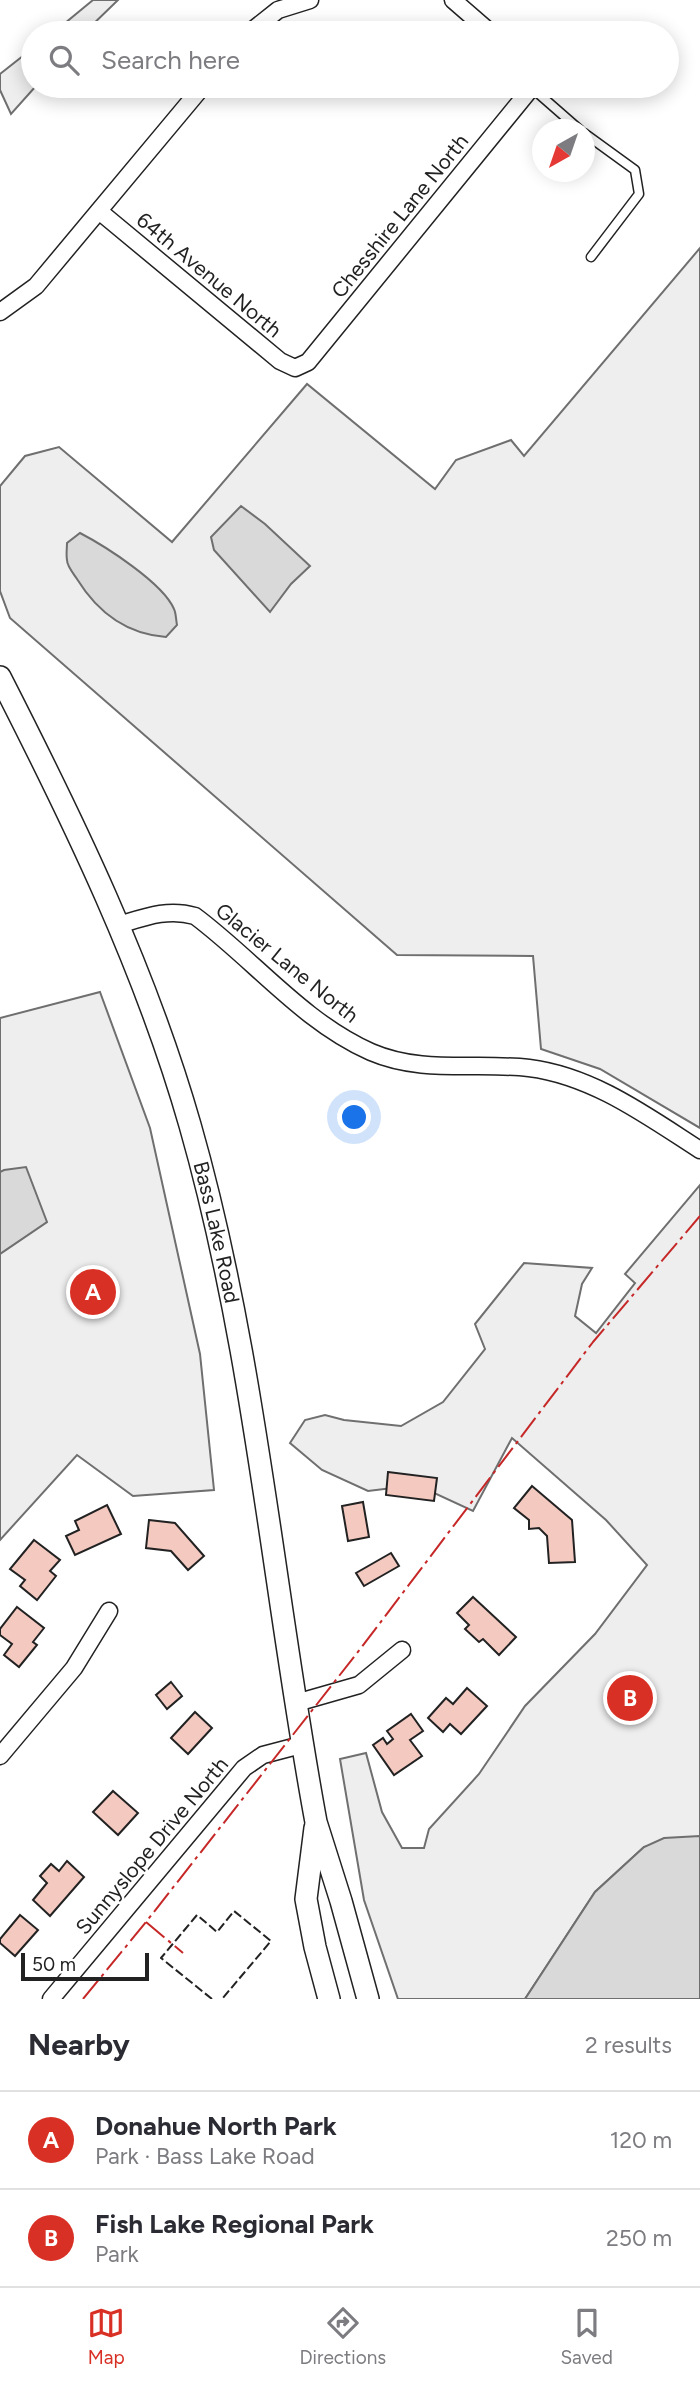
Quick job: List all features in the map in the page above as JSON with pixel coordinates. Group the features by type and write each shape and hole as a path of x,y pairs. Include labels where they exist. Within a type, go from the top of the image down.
{"main road":[{"name":"Bass Lake Road","path":"0,677 65,804 119,925 167,1052 190,1124 227,1270 316,1822 369,1999"},
{"name":"Bass Lake Road","path":"316,1822 306,1899 329,1999"}],"street":[{"path":"264,21 278,10 310,0"},
{"path":"453,0 477,21"},
{"path":"0,312 36,286 193,98"},
{"name":"Chesshire Lane North","path":"295,368 308,362 523,98"},
{"name":"64th Avenue North","path":"99,211 280,361 295,368"},
{"name":"Glacier Lane North","path":"119,925 168,912 183,912 195,916 307,1012 337,1035 373,1053 411,1064 452,1068 528,1068 565,1077 601,1090 634,1107 700,1150"},
{"path":"0,1756 74,1668 109,1611"},
{"path":"296,1703 359,1685 402,1650"},
{"name":"Sunnyslope Drive North","path":"51,1999 244,1768 263,1755 302,1745"}],"lane":[{"path":"544,98 568,119"},
{"path":"591,257 639,194 635,170 595,141"}],"shaded area":[{"path":"93,0 118,0 96,21 68,21"},
{"path":"21,57 21,98 25,98 11,114 0,90 0,74"},
{"path":"700,248 700,1128 600,1069 541,1049 533,956 397,955 10,618 0,591 0,486 25,456 59,447 172,542 307,384 435,489 456,460 511,440 524,456"},
{"path":"241,506 265,524 310,566 291,584 270,612 214,550 211,537"},
{"path":"80,533 132,566 168,599 175,611 177,625 166,637 126,626 114,620 94,602 67,562 67,543"},
{"path":"100,992 150,1128 200,1354 214,1490 133,1496 77,1455 0,1540 0,1018"},
{"path":"26,1167 47,1222 0,1254 0,1172"},
{"path":"700,1185 700,1837 644,1847 595,1892 525,1999 398,1999 364,1900 340,1759 366,1753 382,1812 402,1848 424,1848 429,1829 479,1774 525,1706 595,1634 647,1565 606,1520 512,1438 473,1511 417,1485 368,1491 322,1470 290,1443 305,1420 325,1415 344,1420 401,1426 443,1402 485,1349 475,1324 524,1263 592,1268 582,1284 575,1316 596,1333 635,1283 625,1274"},
{"path":"700,1836 700,1999 525,1999 595,1892 644,1847 664,1838"}],"building":[{"path":"388,1472 437,1478 434,1501 386,1495"},
{"path":"532,1486 572,1520 575,1562 549,1563 547,1536 539,1528 529,1529 529,1520 514,1508"},
{"path":"363,1502 369,1537 348,1541 342,1506"},
{"path":"107,1505 121,1534 75,1555 66,1536 79,1530 75,1521"},
{"path":"149,1520 175,1523 204,1556 188,1570 171,1551 146,1548"},
{"path":"34,1540 60,1560 50,1571 56,1576 37,1600 20,1586 25,1580 10,1569"},
{"path":"391,1553 399,1566 364,1586 356,1573"},
{"path":"473,1597 516,1637 499,1655 483,1639 479,1642 465,1629 469,1625 457,1613"},
{"path":"17,1607 44,1628 33,1642 37,1645 19,1667 4,1655 12,1644 0,1635 0,1629"},
{"path":"171,1682 182,1696 167,1709 156,1695"},
{"path":"467,1688 487,1706 461,1734 450,1724 443,1732 428,1718 446,1698 453,1704"},
{"path":"195,1712 212,1728 188,1754 171,1738"},
{"path":"411,1714 423,1731 410,1740 422,1756 394,1775 373,1745 383,1738 387,1744 393,1739 387,1731"},
{"path":"113,1791 138,1813 118,1835 93,1812"},
{"path":"67,1861 84,1877 50,1916 33,1900 47,1883 40,1876 51,1864 59,1871"},
{"path":"20,1915 38,1930 15,1956 0,1943 0,1939"}],"fence":[{"path":"212,1999 161,1958 197,1915 217,1932 234,1911 271,1941 222,1999"}],"power":[{"path":"83,1999 361,1648 593,1342 700,1216"},
{"path":"146,1922 183,1953"}],"place":[{"name":"Donahue North Park","path":"93,1292"},
{"name":"Fish Lake Regional Park","path":"630,1698"}]}
